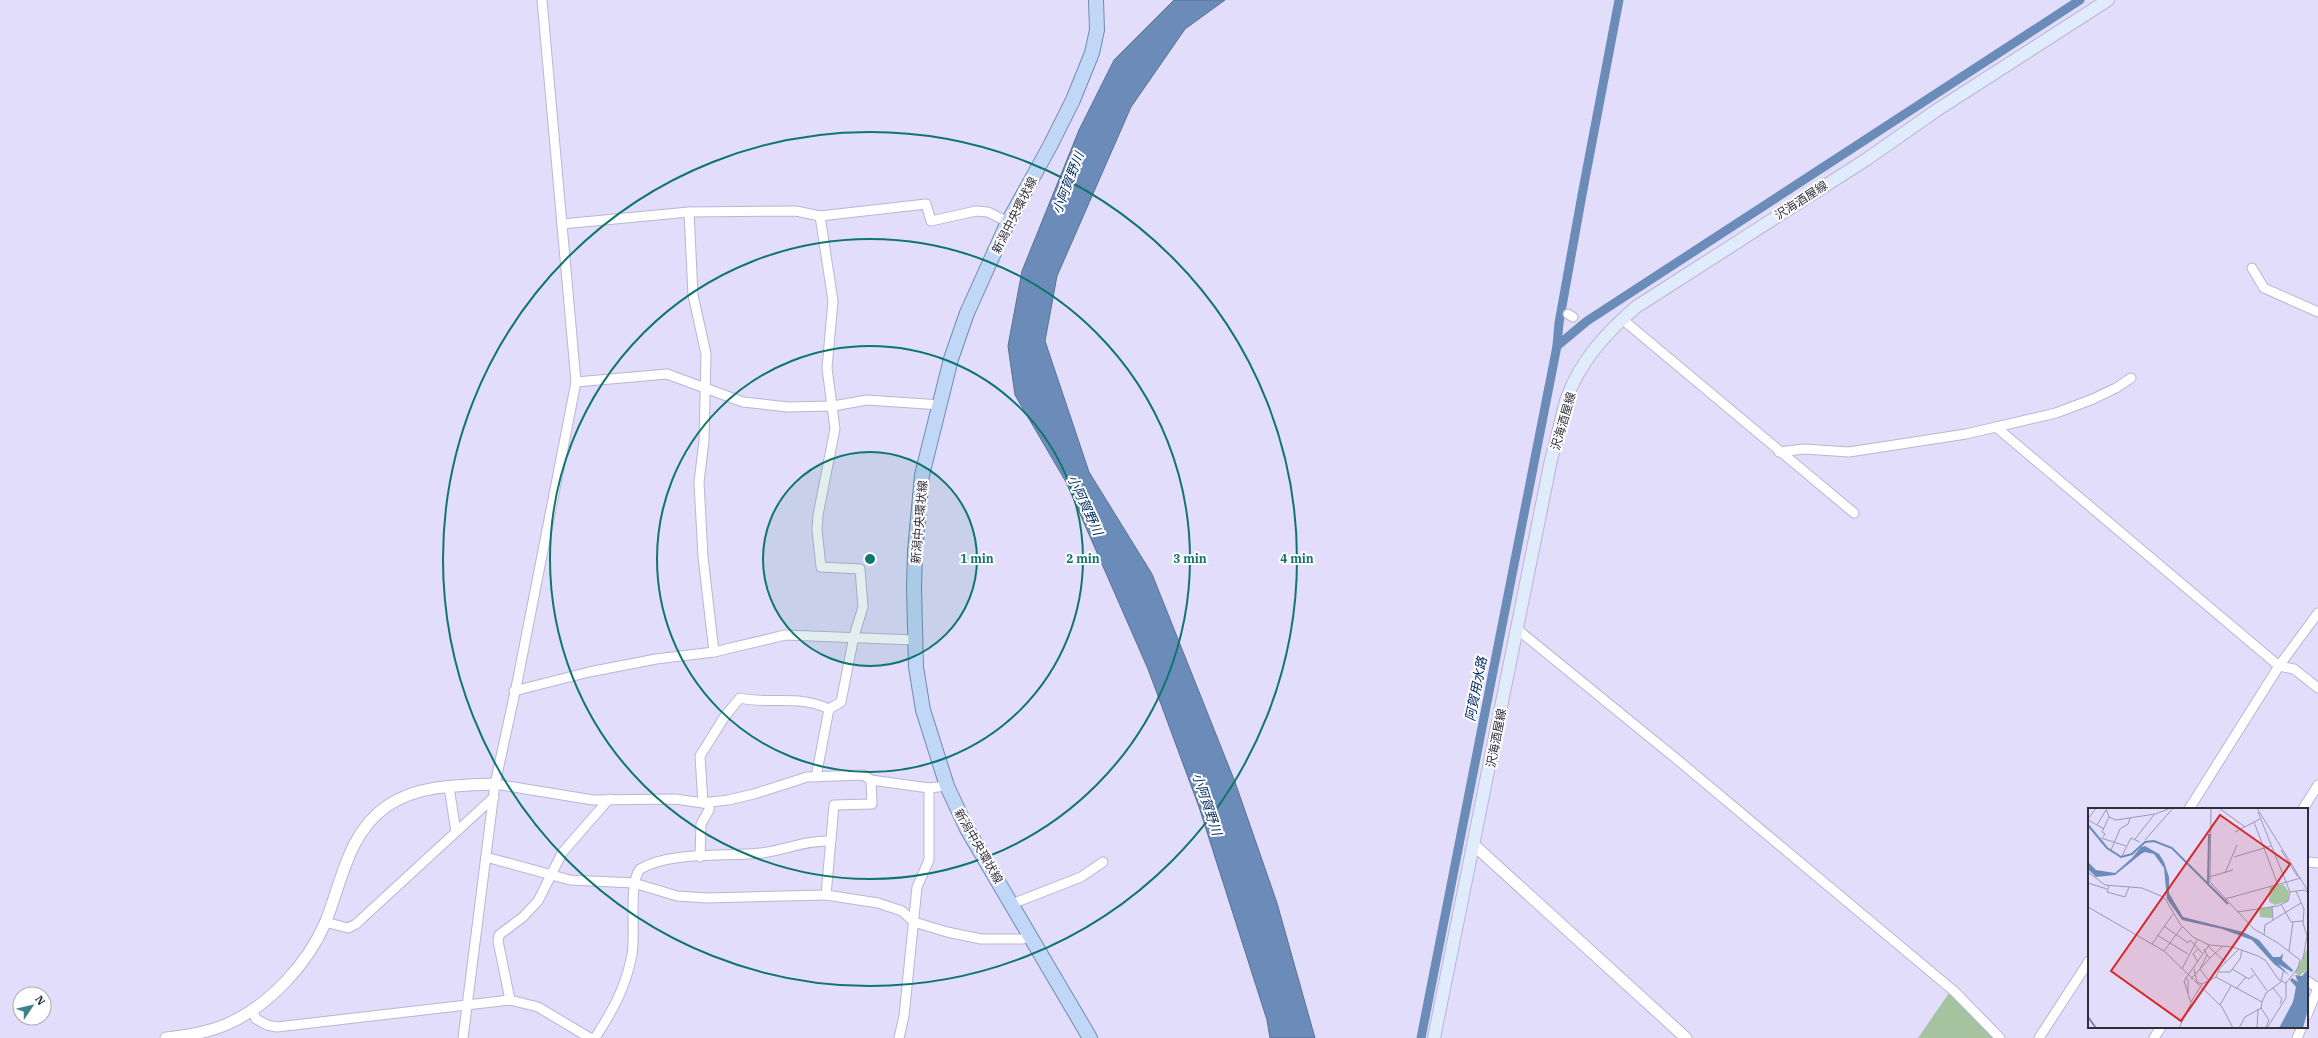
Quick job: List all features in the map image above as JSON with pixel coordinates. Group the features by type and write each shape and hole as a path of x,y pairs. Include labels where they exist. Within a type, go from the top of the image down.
{"main road":[{"name":"新潟中央環状線","path":"1090,1038 967,829 948,786 923,710 916,667 914,640 915,551 922,475 941,405 951,359 967,313 1008,222 1050,146 1073,100 1092,53 1097,30 1096,0"},
{"name":"沢海酒屋線","path":"1434,1038 1551,460 1568,398 1582,366 1603,338 1636,307 1867,159 1937,110 2108,0"}],"street":[{"path":"464,1038 466,1004 494,797 494,784 576,382 542,0"},
{"path":"562,224 689,212 796,211 820,216 926,204 931,221 976,211 988,212 1008,222"},
{"path":"689,212 693,295 706,354 706,389 699,482 703,557 714,652"},
{"path":"816,777 829,709 841,702 854,636 863,607 860,569 821,567 817,530 835,430 827,368 833,301 820,216"},
{"path":"2252,268 2264,288 2318,312"},
{"path":"1622,319 1779,452 1854,513"},
{"path":"576,382 667,374 743,402 788,407 833,406 868,400 941,405"},
{"path":"1779,452 1804,449 1849,452 1996,427 2056,413 2093,400 2131,378"},
{"path":"1996,427 2279,666 2294,668 2318,688"},
{"path":"2190,808 2279,666 2318,613"},
{"path":"1518,629 1679,761 1955,992 2000,1038"},
{"path":"514,691 567,677 656,659 714,652 785,635 854,636 914,640"},
{"path":"700,857 701,824 709,810 706,803 700,756 724,716 740,698 752,700 789,699 821,705 829,709"},
{"path":"166,1038 210,1030 225,1025 252,1009 268,996 301,964 310,953 326,922 350,850 367,825 386,807 404,796 433,788 494,784 580,798 675,799 706,803 728,800 796,780 816,777 863,775 871,780 929,788 948,786"},
{"path":"826,895 834,805 872,804 871,780"},
{"path":"2304,808 2315,797 2318,785"},
{"path":"449,787 456,832"},
{"path":"899,1038 904,1016 917,887 929,860 929,788"},
{"path":"326,922 348,928 356,924 494,797"},
{"path":"510,1000 498,941 499,935 534,907 542,896 562,853 609,799"},
{"path":"594,1038 618,1002 626,981 634,939 634,883 637,873 646,865 666,860 762,853 804,842 831,841"},
{"path":"1474,846 1686,1038"},
{"path":"486,857 550,876 570,880 634,883 677,896 707,898 826,895 878,903 902,911 914,922 947,932 981,939 1023,939 1030,937"},
{"path":"1012,904 1080,877 1103,862"},
{"path":"2308,862 2318,863"},
{"path":"2039,1038 2088,963"},
{"path":"2308,982 2318,988 2308,1013"},
{"path":"252,1009 256,1019 267,1025 276,1027 510,1000 538,1007 590,1038"},
{"path":"2154,1038 2160,1028"},
{"path":"2297,1038 2302,1028"}],"green space":[{"path":"1949,993 1995,1038 1918,1038"}],"water":[{"name":"小阿賀野川","path":"1174,0 1225,0 1185,29 1131,107 1057,276 1045,341 1089,472 1152,574 1235,782 1277,903 1315,1038 1270,1038 1267,1020 1199,807 1148,669 1066,482 1015,395 1008,346 1022,271 1079,130 1114,60"}],"waterway":[{"name":"阿賀用水路","path":"1421,1038 1557,346 1559,323 1619,0"},
{"path":"1557,346 1587,321 2080,0"}]}
